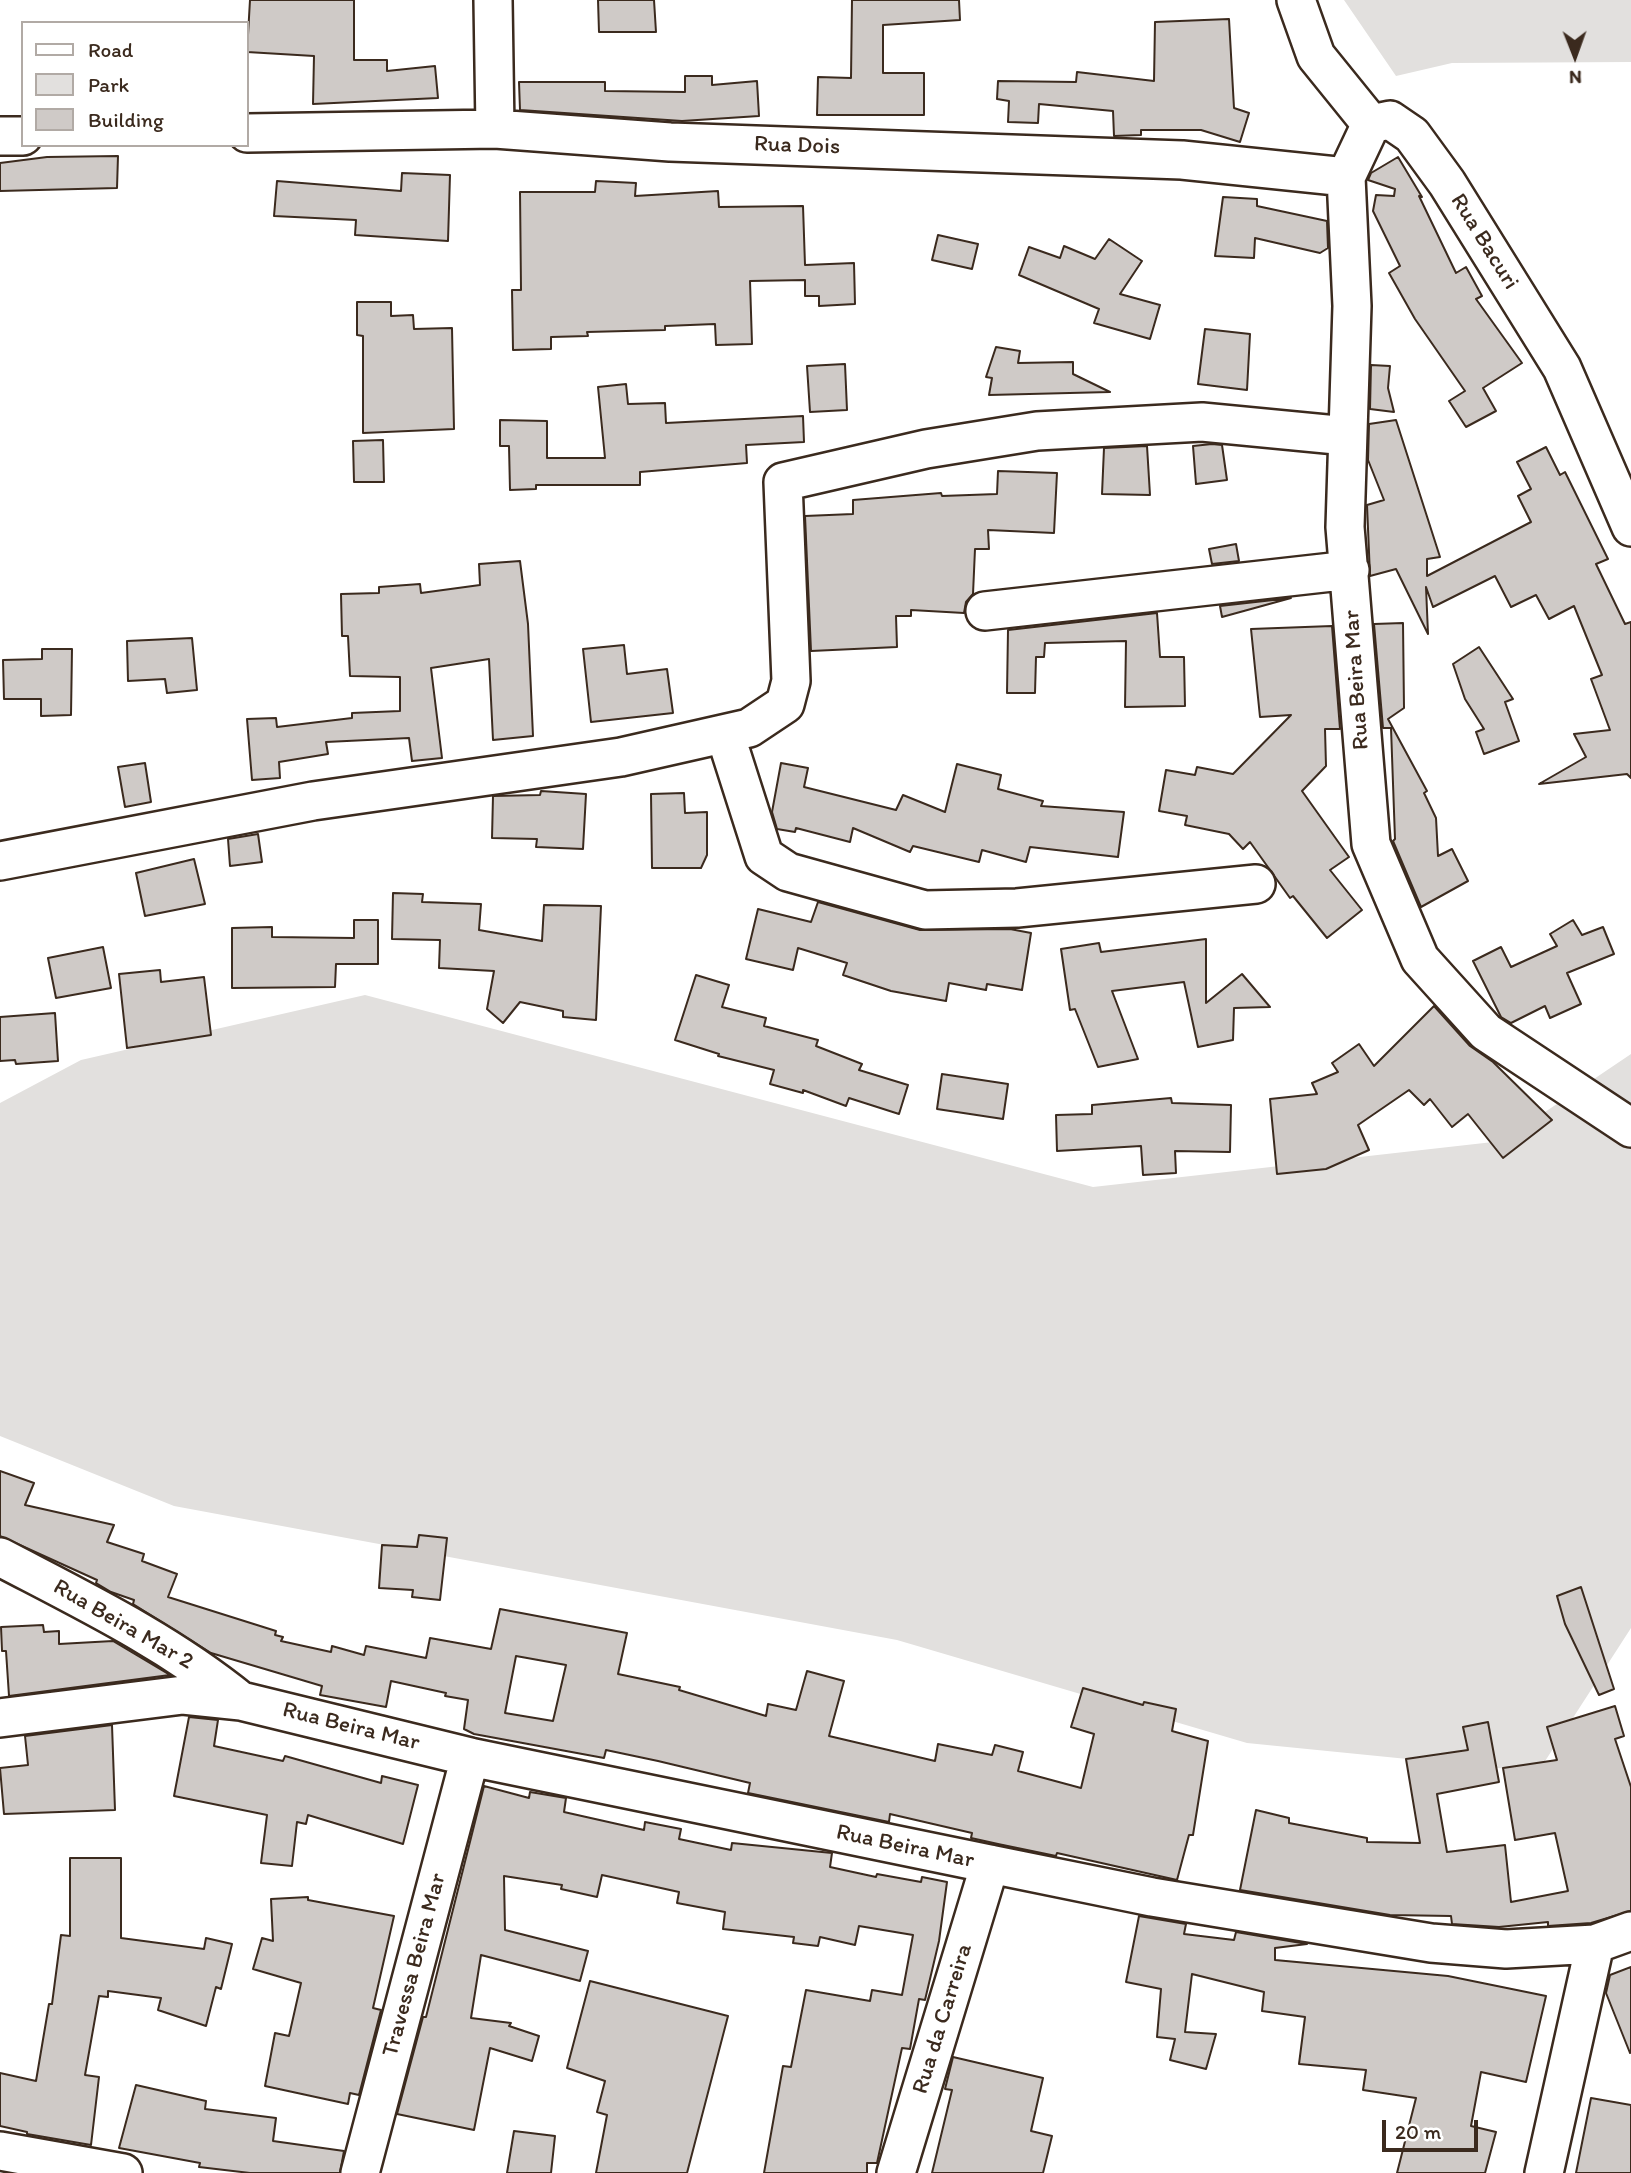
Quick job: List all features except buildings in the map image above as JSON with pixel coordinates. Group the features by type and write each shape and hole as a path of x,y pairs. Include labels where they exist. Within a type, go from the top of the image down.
{"street":[{"path":"493,0 495,130"},
{"path":"1296,0 1316,56 1371,124"},
{"name":"Rua Bacuri","path":"1371,124 1390,120 1412,135 1447,183 1563,368 1631,527"},
{"name":"Rua Beira Mar","path":"1371,124 1346,177 1352,306 1345,541 1350,570 1364,789 1371,844 1420,959 1486,1032 1631,1128"},
{"name":"Rua Dois","path":"248,133 495,130 670,142 1182,160 1346,177"},
{"path":"0,136 21,136"},
{"path":"0,861 313,801 621,757 749,728 785,704 791,681 783,482 926,449 1037,431 1202,422 1347,436"},
{"path":"985,611 1350,570"},
{"path":"725,734 764,856 788,872 925,910 1017,908 1256,884"},
{"name":"Rua Beira Mar 2","path":"0,1557 139,1629 202,1669 241,1701"},
{"name":"Rua Beira Mar","path":"0,1718 183,1695 241,1701 470,1757 990,1864 1152,1896 1431,1943 1506,1949 1595,1944 1631,1931"},
{"name":"Travessa Beira Mar","path":"360,2173 470,1757"},
{"name":"Rua da Carreira","path":"896,2173 990,1864"},
{"path":"1544,2173 1595,1944"},
{"path":"0,2151 123,2173"}],"green space":[{"path":"1344,0 1631,0 1631,62 1452,63 1396,76"},
{"path":"365,995 1093,1187 1502,1141 1631,1054 1631,1628 1538,1772 1247,1743 897,1640 174,1506 0,1436 0,1103 81,1060"}]}
